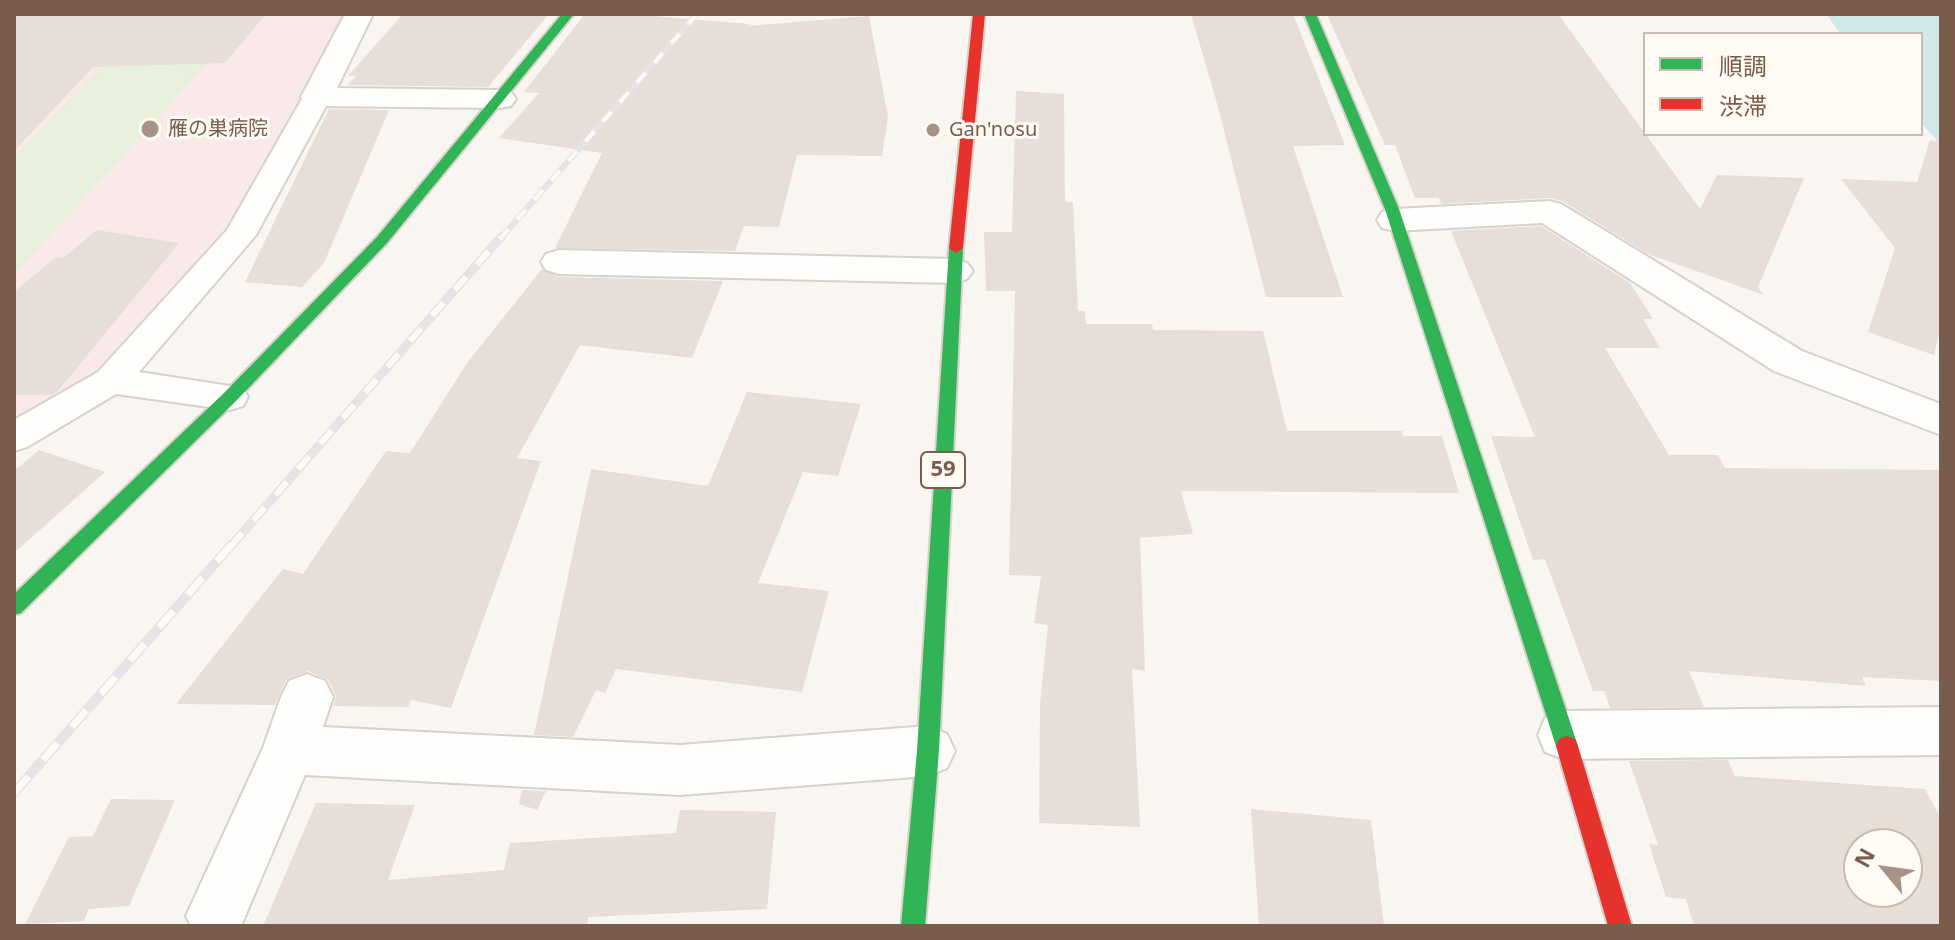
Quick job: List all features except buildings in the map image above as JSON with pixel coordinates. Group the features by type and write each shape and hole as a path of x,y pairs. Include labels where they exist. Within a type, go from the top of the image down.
{"street":[{"path":"359,14 317,97 500,99"},
{"path":"14,607 230,397 382,240 568,14"},
{"name":"59","path":"913,926 928,751 954,271 979,14"},
{"path":"1310,14 1395,220 1564,735 1620,926"},
{"path":"1395,220 1549,212 1788,361 1941,420"},
{"path":"559,262 954,271"},
{"path":"216,916 289,750 307,697"},
{"path":"1564,735 1941,731"},
{"path":"289,750 680,770 928,751"}],"lane":[{"path":"14,437 111,381 240,235 317,97"},
{"path":"111,381 230,397"}],"shaded area":[{"name":"雁の巣病院","path":"14,14 345,14 228,245 14,454"}],"green space":[{"path":"252,14 14,275 14,157 101,67 128,66"}],"water":[{"path":"1826,14 1941,14 1941,145 1923,125 1923,32 1840,32"}],"railway":[{"path":"500,239 697,14"},
{"path":"231,546 501,237"},
{"path":"14,793 232,544"}],"traffic: fast":[{"path":"14,607 230,397 382,240 568,14"},
{"path":"1310,14 1392,209 1567,746"},
{"path":"913,926 928,751 956,248"}],"traffic: jam":[{"path":"956,248 979,14"},
{"path":"1567,746 1620,926"}],"place":[{"name":"雁の巣病院","path":"150,129"},
{"name":"Gan'nosu","path":"933,130"}]}
